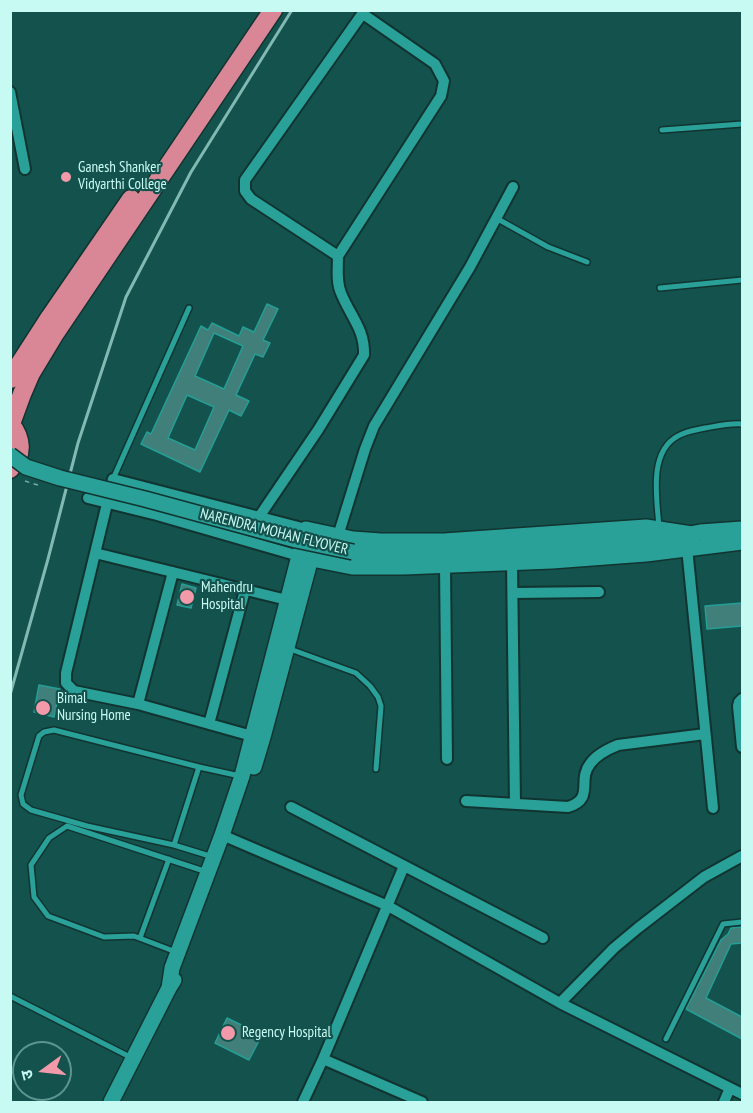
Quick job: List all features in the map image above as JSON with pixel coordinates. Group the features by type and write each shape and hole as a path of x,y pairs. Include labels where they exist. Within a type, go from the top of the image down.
{"highway":[{"path":"10,379 258,10"},
{"path":"10,469 18,458 20,449 17,431 11,423 31,373 54,335 273,10"}],"street":[{"path":"259,517 318,430 364,355 362,336 337,281 338,256 441,96 444,81 435,64 364,12 245,180 245,191 251,199 338,256"},
{"path":"10,92 25,169"},
{"path":"338,536 374,426 470,267 513,187"},
{"name":"NARENDRA MOHAN FLYOVER","path":"10,455 26,467 60,477 296,540 353,552 390,555 656,535 690,541"},
{"path":"252,736 138,704 74,691 66,683 66,673 113,479 312,531 381,541 444,541 646,527 656,535"},
{"path":"88,498 305,557 352,567 445,566 646,554 690,541 710,531 742,529"},
{"path":"111,1102 169,988 180,972 263,737 287,648 312,531"},
{"path":"690,541 708,547 742,542"},
{"path":"690,541 713,808"},
{"path":"96,553 288,600"},
{"path":"169,988 172,968 208,872 226,837 288,600 305,557"},
{"path":"512,563 515,804"},
{"path":"445,566 447,759"},
{"path":"138,704 173,572"},
{"path":"209,724 245,590"},
{"path":"513,593 599,592"},
{"path":"742,699 738,706 742,747"},
{"path":"465,801 568,807 577,804 583,796 590,764 609,748 705,734"},
{"path":"291,807 543,938"},
{"path":"226,837 388,906 560,1003 742,1094"},
{"path":"560,1003 614,948 638,928 704,877 742,856"},
{"path":"303,1102 404,866"},
{"path":"323,1059 423,1102"},
{"path":"724,1102 730,1088"}],"lane":[{"path":"662,130 742,124"},
{"path":"496,218 548,247 587,262"},
{"path":"660,288 742,280"},
{"path":"113,479 189,308"},
{"path":"656,535 656,476 658,463 667,446 680,435 694,430 742,424"},
{"path":"287,648 356,673 378,697 381,706 376,769"},
{"path":"214,858 174,845 31,810 23,804 21,795 39,736 44,732 54,730 242,776"},
{"path":"174,845 199,767"},
{"path":"178,953 134,936 104,937 48,916 34,897 31,865 49,838 67,826 208,872"},
{"path":"140,938 169,859"},
{"path":"666,1039 723,924 742,922"},
{"path":"10,996 134,1059"}],"building":[{"path":"267,304 278,309 263,340 270,343 263,357 255,354 236,395 249,401 241,416 229,410 200,472 141,444 147,432 151,434 201,326 208,330 212,323 239,336 243,327 254,332","holes":["214,333 243,346 224,389 195,376","187,395 214,407 195,450 168,438"]},
{"path":"182,584 196,588 191,608 177,605"},
{"path":"742,603 742,626 707,629 705,606"},
{"path":"39,685 60,689 54,717 34,712"},
{"path":"742,927 742,943 731,944 706,998 742,1017 742,1039 686,1009 721,940 731,928"},
{"path":"227,1018 262,1035 249,1060 215,1043"}],"railway":[{"path":"10,695 78,443 126,297 191,172 292,10"}],"place":[{"name":"Ganesh Shanker Vidyarthi College","path":"66,177"},
{"name":"Mahendru Hospital","path":"187,597"},
{"name":"Bimal Nursing Home","path":"43,708"},
{"name":"Regency Hospital","path":"228,1033"}]}
